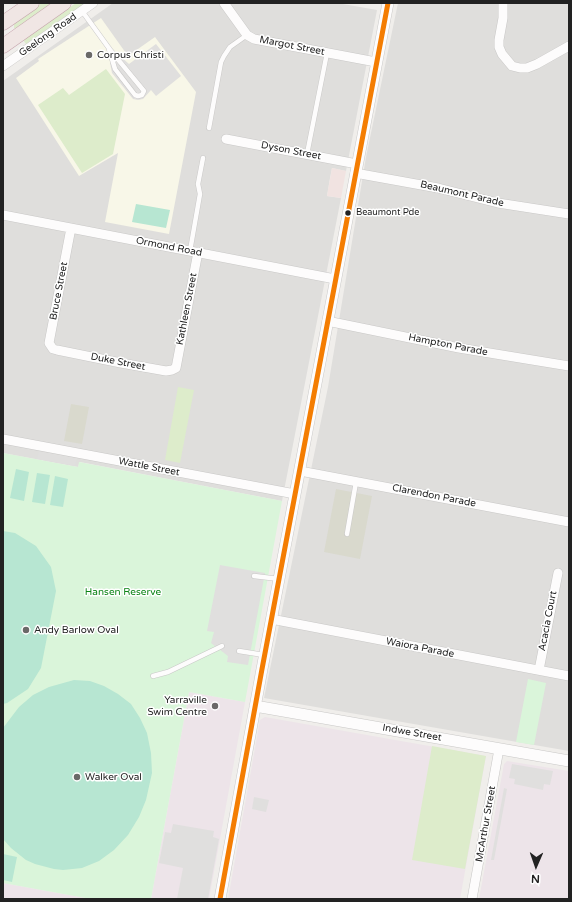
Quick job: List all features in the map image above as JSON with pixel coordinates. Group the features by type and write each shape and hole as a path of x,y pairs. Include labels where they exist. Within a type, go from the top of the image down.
{"highway":[{"path":"3,23 32,3"},
{"name":"Geelong Road","path":"3,46 64,3"}],"street":[{"name":"Geelong Road","path":"3,66 93,3"},
{"name":"Margot Street","path":"224,3 247,35 254,39 376,62"},
{"path":"220,899 264,656 388,3"},
{"path":"503,3 503,18 499,47 502,54 512,66 527,68 569,46"},
{"name":"Dyson Street","path":"226,139 307,154 356,168"},
{"name":"Beaumont Parade","path":"356,168 498,203 569,214"},
{"name":"Ormond Road","path":"3,215 194,251 335,280"},
{"name":"Bruce Street","path":"57,350 51,347 49,339 71,228"},
{"name":"Kathleen Street","path":"177,366 194,251"},
{"name":"Hampton Parade","path":"327,321 460,348 569,366"},
{"name":"Duke Street","path":"57,350 166,371 172,370 177,366"},
{"name":"Wattle Street","path":"3,439 295,494"},
{"name":"Clarendon Parade","path":"300,471 568,519"},
{"name":"Acacia Court","path":"539,670 558,573"},
{"name":"Waiora Parade","path":"271,619 569,676"},
{"name":"Indwe Street","path":"255,706 569,761"},
{"name":"McArthur Street","path":"472,899 499,749"}],"lane":[{"path":"82,11 109,49 144,91 142,95 136,95 115,69 109,49"},
{"path":"209,128 221,62 230,47 247,35"},
{"path":"307,154 327,53"},
{"path":"194,251 200,194 198,184 203,158"},
{"path":"347,534 356,482"},
{"path":"254,576 279,579"},
{"path":"153,676 168,672 222,646"},
{"path":"239,651 264,656"}],"shaded area":[{"path":"113,3 337,3 377,10 346,171 332,168 330,178 327,196 341,198 282,501 80,462 78,467 3,453 3,81"},
{"path":"398,3 569,3 569,751 264,698 328,387 366,157"},
{"path":"101,18 128,56 155,37 196,92 169,234 105,222 118,153 79,176 16,78 39,61 38,59"},
{"path":"156,44 181,76 156,96 151,90 143,99 133,99 112,73 110,63 120,56 129,64"},
{"path":"332,168 346,171 341,198 327,196"},
{"path":"71,404 89,407 82,444 64,441"},
{"path":"39,451 77,458 75,466 37,459"},
{"path":"336,489 372,496 360,559 324,552"},
{"path":"220,565 265,573 248,665 227,662 228,656 211,643 214,632 207,631"},
{"path":"189,692 245,702 209,899 151,899"},
{"path":"265,717 486,756 460,899 228,899 260,720"},
{"path":"507,761 569,771 569,899 479,899 504,764"},
{"path":"512,764 553,771 550,785 544,784 543,790 514,784 515,779 509,778"},
{"path":"504,788 507,789 494,860 491,860"},
{"path":"254,797 269,800 266,812 252,809"},
{"path":"173,824 214,831 213,837 219,839 208,899 177,899 183,868 159,863 165,832 171,833"},
{"path":"3,883 30,888 91,899 3,899"}],"green space":[{"path":"42,3 52,3 15,29 14,28 14,22"},
{"path":"76,3 86,3 26,44 23,40"},
{"path":"106,69 125,94 113,154 82,173 38,105 63,88 69,95"},
{"path":"136,204 170,210 166,228 132,222"},
{"path":"178,387 194,390 180,463 165,460"},
{"name":"Hansen Reserve","path":"3,453 78,467 79,462 282,501 245,702 189,692 151,899 91,899 3,883"},
{"path":"16,469 29,472 24,501 10,498"},
{"path":"37,473 50,475 45,504 32,502"},
{"path":"55,476 68,479 63,507 50,505"},
{"name":"Andy Barlow Oval","path":"3,531 15,533 36,546 51,567 56,591 41,668 28,689 7,703 3,704"},
{"path":"528,679 546,683 534,745 516,742"},
{"name":"Walker Oval","path":"74,680 90,681 104,686 131,704 147,733 151,753 152,773 146,800 139,817 128,835 114,850 99,861 82,868 63,870 35,864 26,860 11,848 3,839 3,728 19,707 33,695 49,687"},
{"path":"432,746 486,756 465,869 412,860"},
{"path":"3,854 17,857 12,882 3,880"}],"transit line":[{"path":"220,899 388,3"}],"place":[{"name":"Corpus Christi","path":"89,55"},
{"name":"Beaumont Pde","path":"348,213"},
{"name":"Andy Barlow Oval","path":"26,630"},
{"name":"Yarraville Swim Centre","path":"215,706"},
{"name":"Walker Oval","path":"77,777"}]}
